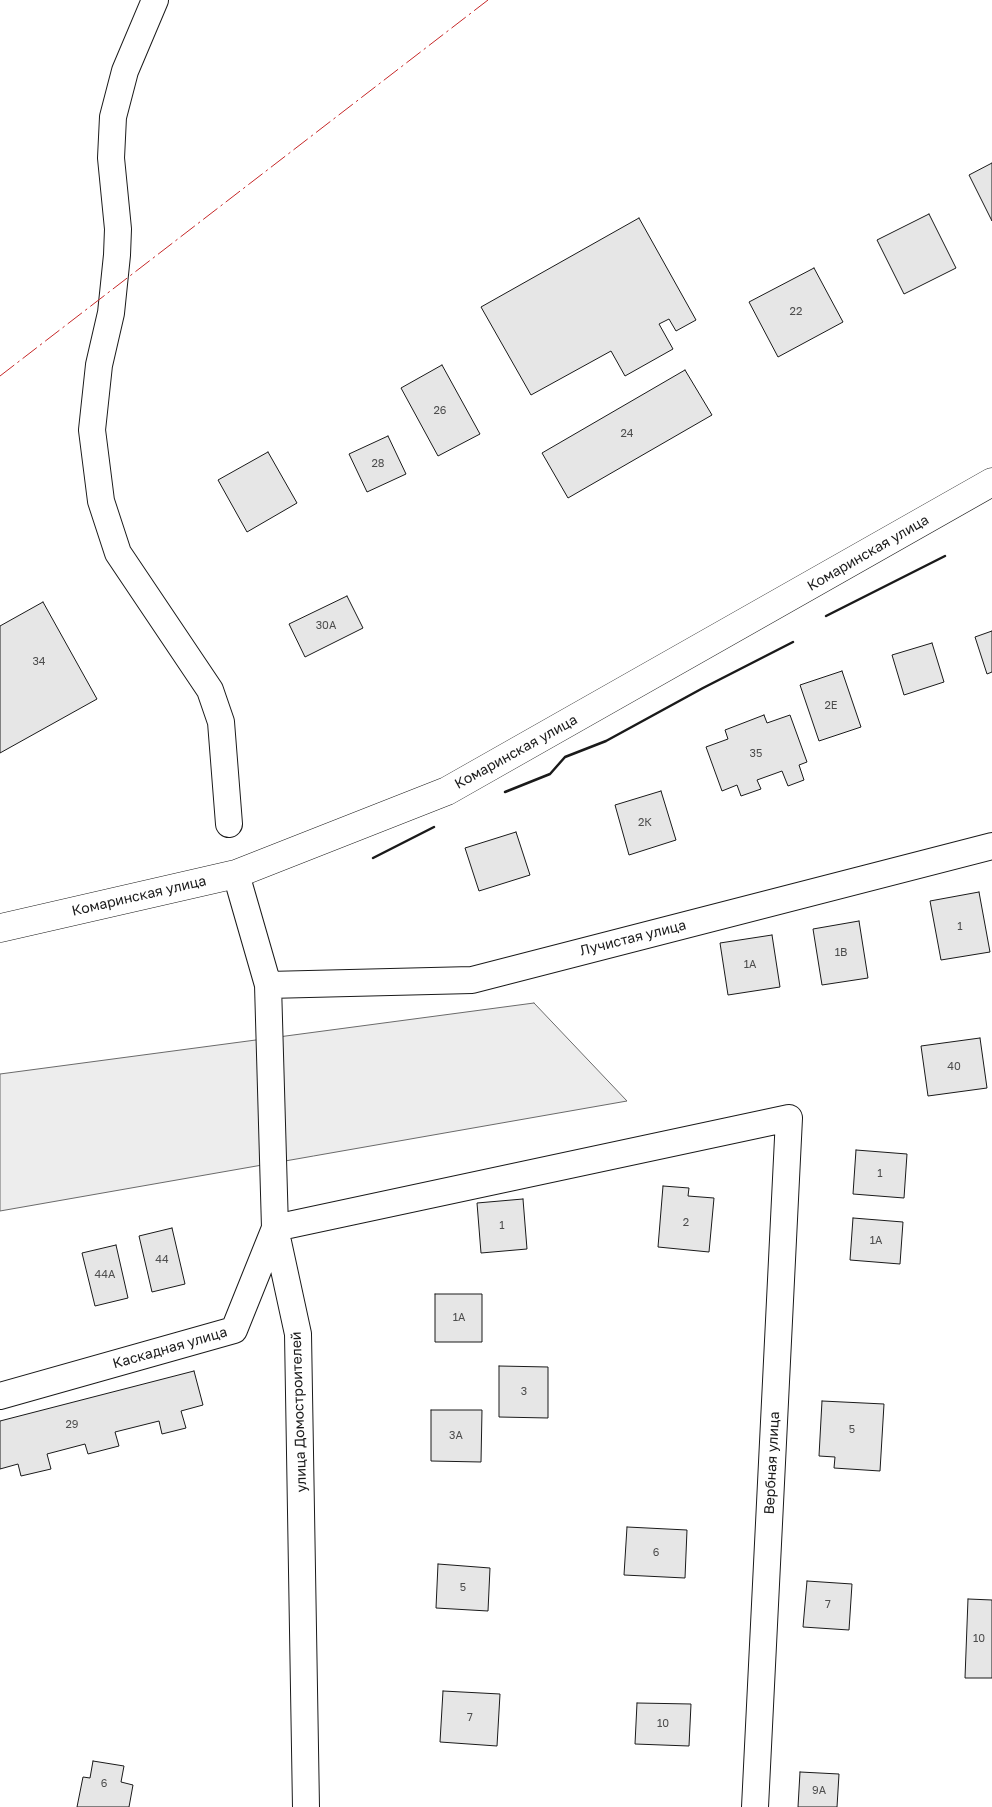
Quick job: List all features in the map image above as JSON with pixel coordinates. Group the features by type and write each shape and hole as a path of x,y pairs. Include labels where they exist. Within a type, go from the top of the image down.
{"street":[{"path":"155,0 125,71 113,117 111,158 118,229 110,313 99,365 92,430 101,501 118,553 210,690 221,722 228,824"},
{"name":"Комаринская улица","path":"0,928 236,874 447,791 992,482"},
{"name":"Лучистая улица","path":"268,985 472,980 992,846"},
{"name":"улица Домостроителей","path":"236,874 268,985 275,1228 298,1334 306,1807"},
{"name":"Вербная улица","path":"275,1228 789,1118 755,1807"},
{"name":"Каскадная улица","path":"0,1396 234,1330 275,1228"}],"shaded area":[{"path":"534,1003 627,1101 0,1211 0,1074"}],"building":[{"path":"992,163 992,221 969,175"},
{"path":"929,214 956,268 904,294 877,240"},
{"path":"639,218 696,320 676,331 669,319 659,324 673,349 625,376 611,351 531,395 481,307"},
{"path":"814,268 843,322 778,357 749,302"},
{"path":"442,365 480,434 438,456 401,388"},
{"path":"685,370 712,415 568,498 542,453"},
{"path":"388,436 406,474 367,492 349,454"},
{"path":"268,452 297,503 247,532 218,480"},
{"path":"347,596 363,628 305,657 289,624"},
{"path":"43,602 97,699 0,753 0,626"},
{"path":"992,631 992,672 987,674 975,637"},
{"path":"932,643 944,682 904,695 892,655"},
{"path":"842,671 861,727 819,741 800,685"},
{"path":"764,715 767,723 790,715 807,762 799,765 804,780 788,786 782,771 757,780 761,789 741,796 737,785 722,791 706,747 728,739 725,730"},
{"path":"661,791 676,840 629,855 615,805"},
{"path":"516,832 530,875 479,891 465,848"},
{"path":"979,892 990,952 941,960 930,901"},
{"path":"859,921 868,978 822,985 813,929"},
{"path":"772,935 780,987 728,995 720,943"},
{"path":"980,1038 987,1088 928,1096 921,1046"},
{"path":"856,1150 907,1154 904,1198 853,1194"},
{"path":"663,1186 689,1188 688,1196 714,1198 709,1252 658,1247"},
{"path":"523,1199 527,1249 481,1253 477,1203"},
{"path":"853,1218 903,1222 900,1264 850,1260"},
{"path":"172,1228 185,1284 152,1292 139,1236"},
{"path":"116,1245 128,1298 95,1306 82,1253"},
{"path":"435,1294 482,1294 482,1342 435,1342"},
{"path":"499,1366 548,1367 548,1418 499,1417"},
{"path":"194,1371 203,1405 181,1411 186,1428 162,1434 159,1421 115,1432 119,1446 88,1454 85,1444 47,1454 51,1469 21,1476 18,1464 0,1469 0,1421"},
{"path":"822,1401 884,1404 880,1471 834,1468 835,1457 819,1456"},
{"path":"431,1410 482,1410 481,1462 431,1461"},
{"path":"627,1527 687,1530 685,1578 624,1575"},
{"path":"438,1564 490,1568 488,1611 436,1608"},
{"path":"807,1581 852,1584 849,1630 803,1627"},
{"path":"968,1599 992,1600 992,1678 965,1678"},
{"path":"443,1691 500,1694 497,1746 440,1742"},
{"path":"637,1703 691,1704 689,1746 635,1744"},
{"path":"93,1761 124,1766 121,1782 133,1785 129,1807 77,1807 83,1777 90,1778"},
{"path":"800,1772 839,1774 837,1807 798,1807"}],"wall":[{"path":"826,616 945,556"},
{"path":"505,792 550,774 565,757 606,741 793,642"},
{"path":"373,858 434,827"}],"power":[{"path":"0,376 488,0"}]}
